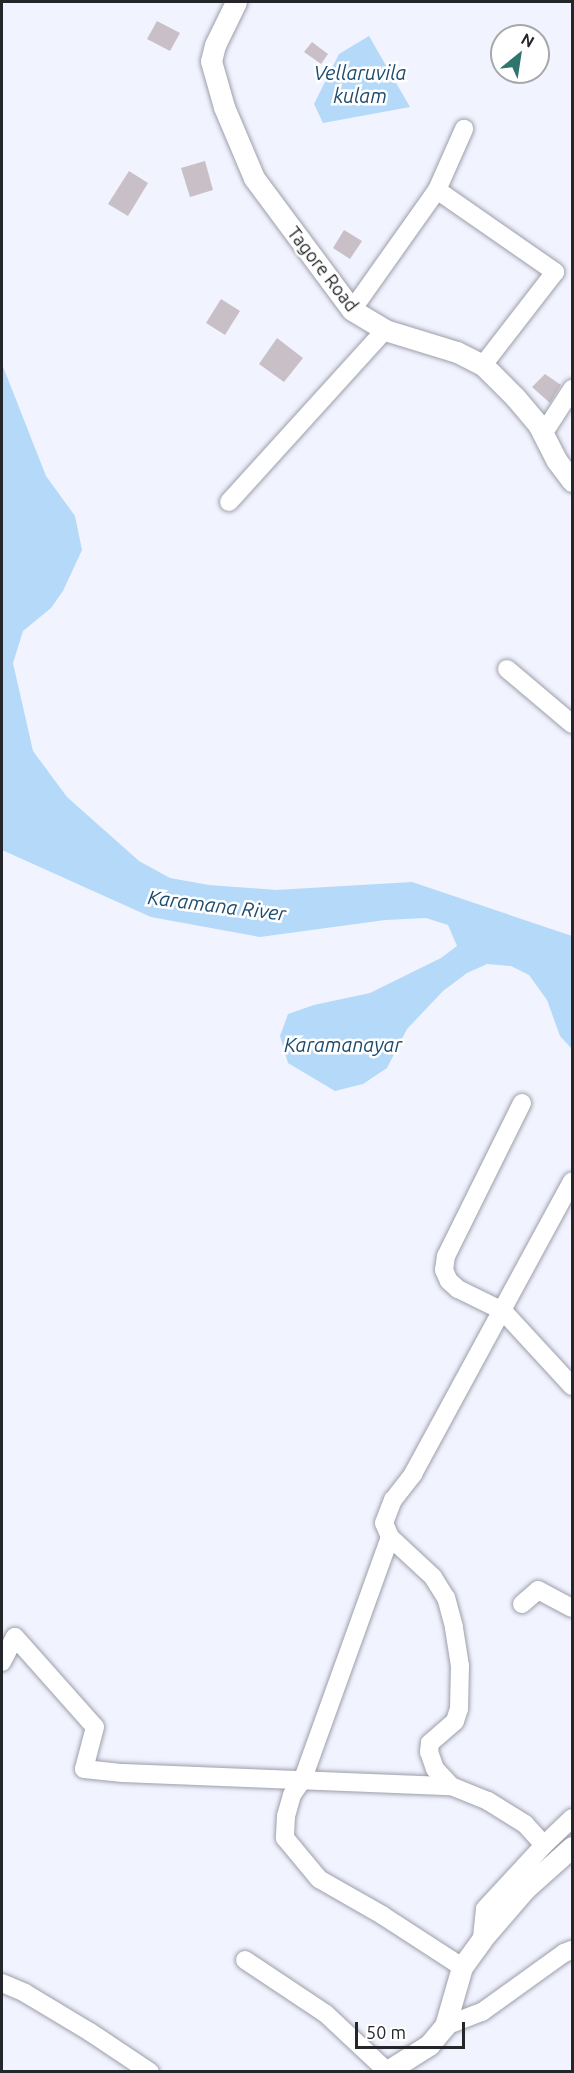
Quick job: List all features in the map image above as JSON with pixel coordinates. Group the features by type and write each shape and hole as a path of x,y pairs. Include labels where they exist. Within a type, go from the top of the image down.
{"street":[{"name":"Tagore Road","path":"236,2 215,45 211,61 224,107 254,178 352,309 385,330 457,352 483,365 515,397 543,434 557,461 573,481"},
{"path":"352,309 437,190 464,129"},
{"path":"437,190 555,272 483,365"},
{"path":"230,501 385,330"},
{"path":"543,434 573,389"},
{"path":"507,669 573,724"},
{"path":"522,1104 446,1256 444,1270 449,1281 458,1289 503,1311 573,1386"},
{"path":"451,1786 435,1770 429,1752 430,1743 455,1721 459,1710 460,1666 454,1626 446,1598 433,1577 390,1537 384,1523 393,1500 413,1474 573,1181"},
{"path":"390,1537 303,1779 292,1795 286,1816 285,1838 319,1879 382,1915 462,1967"},
{"path":"522,1604 538,1590 573,1608"},
{"path":"2,1662 15,1637 95,1727 84,1769 123,1773 451,1786 488,1801 516,1818 544,1845"},
{"path":"482,1939 485,1909 544,1845 573,1818"},
{"path":"245,1960 326,2014 387,2071 429,2045 445,2026 462,1967 482,1939 525,1889 573,1847"},
{"path":"445,2026 482,2012 564,1953 573,1950"},
{"path":"2,1983 25,1993 90,2032 150,2072"}],"water":[{"name":"Vellaruvila kulam","path":"369,36 410,107 323,123 314,104 339,54"},
{"name":"Karamanayar","path":"2,364 46,476 75,516 82,550 63,591 51,608 23,631 13,663 33,751 67,797 139,861 170,878 209,885 276,890 412,882 572,936 572,1049 560,1036 547,1000 529,975 511,966 487,964 467,973 443,991 407,1029 387,1068 363,1084 335,1091 288,1063 280,1036 288,1014 314,1005 370,993 441,958 457,946 448,925 426,918 385,920 260,937 151,917 2,850"}],"building":[{"path":"157,21 180,33 170,51 147,39"},
{"path":"312,42 328,54 321,64 304,52"},
{"path":"205,161 213,190 190,197 181,168"},
{"path":"129,171 148,183 128,216 108,204"},
{"path":"344,230 362,241 350,259 333,248"},
{"path":"221,299 240,311 225,335 206,323"},
{"path":"277,338 303,358 284,382 259,364"},
{"path":"545,374 561,385 550,403 532,387"}],"water label":[{"name":"Karamana River","path":"217,905"}]}
